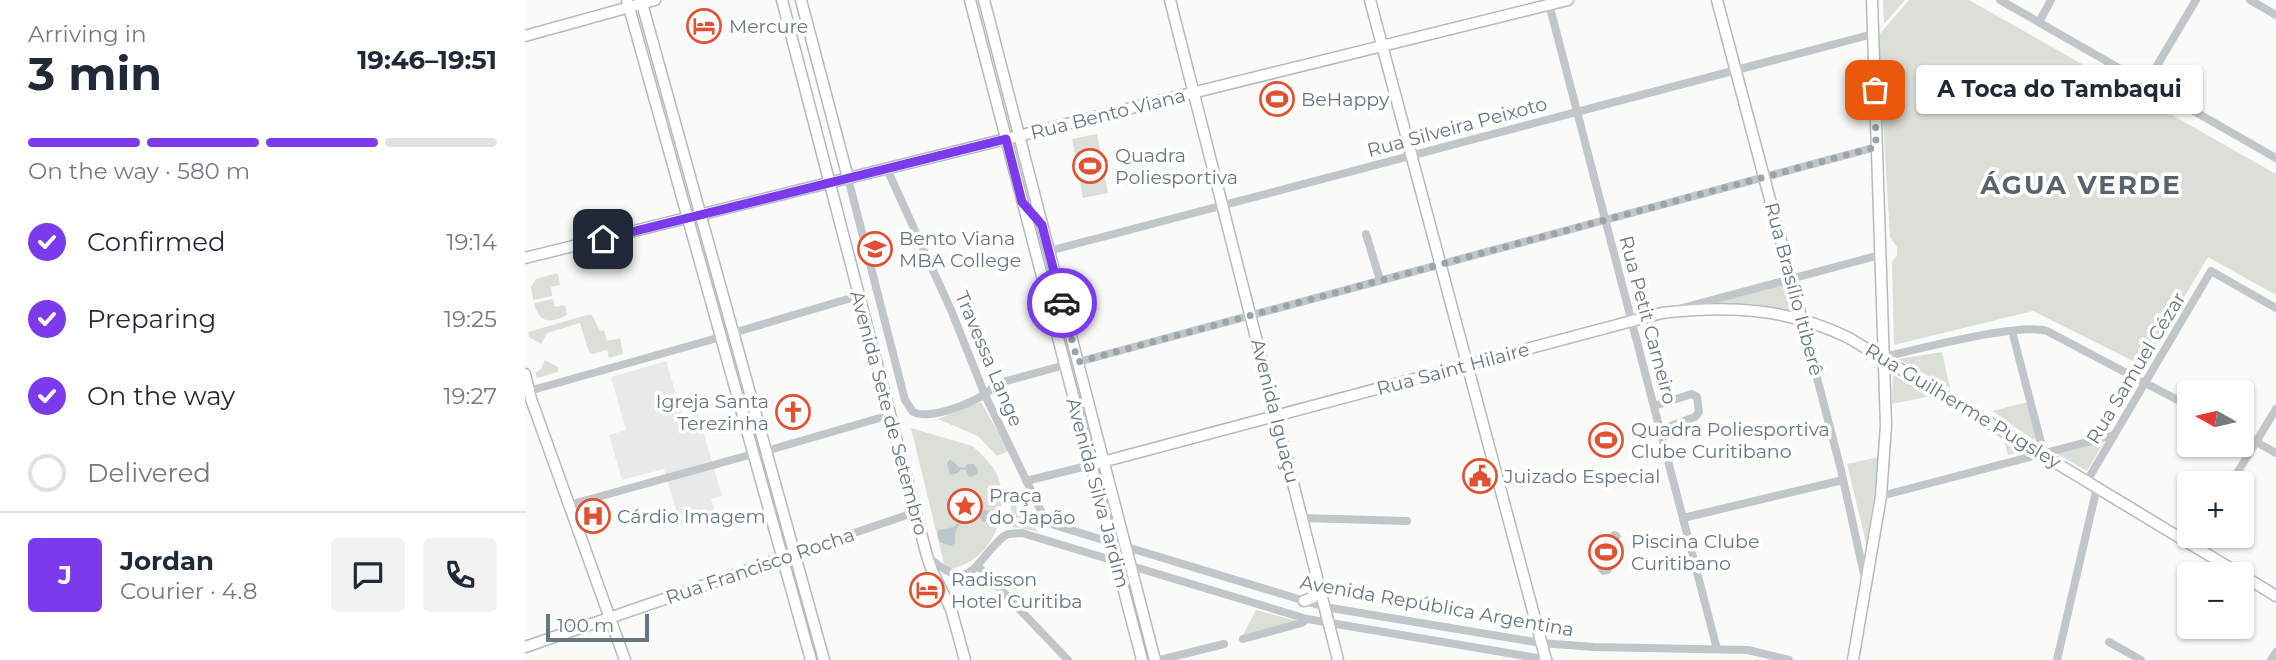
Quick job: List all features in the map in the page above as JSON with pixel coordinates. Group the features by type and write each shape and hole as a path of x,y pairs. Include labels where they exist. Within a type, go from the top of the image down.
{"main road":[{"path":"525,36 628,4 655,0"},
{"name":"Avenida Sete de Setembro","path":"782,0 927,556 951,609 965,660"},
{"name":"Avenida Sete de Setembro","path":"801,0 848,178"},
{"name":"Avenida Silva Jardim","path":"970,0 1142,660"},
{"name":"Avenida Silva Jardim","path":"984,0 1130,564 1158,660"},
{"name":"Avenida Iguaçu","path":"1170,0 1338,660"},
{"path":"1370,0 1547,660"},
{"name":"Rua Bento Viana","path":"525,258 1382,46 1548,2 1568,0"},
{"name":"Rua Brasílio Itiberê","path":"1717,0 1802,320"},
{"path":"1853,660 1881,496 1886,418 1872,0"},
{"path":"642,2 824,660"},
{"path":"628,4 811,660"},
{"path":"984,56 995,44"},
{"path":"671,159 679,137"},
{"path":"1022,202 1042,225"},
{"path":"1045,289 1054,270"},
{"path":"715,316 724,299"},
{"name":"Rua Guilherme Pugsley","path":"1662,313 1732,308 1770,312 1836,332 1883,357 2177,536"},
{"name":"Rua Saint Hilaire","path":"1091,465 1662,313"},
{"path":"525,373 608,618 625,660"},
{"path":"734,385 751,398"},
{"path":"769,512 776,487"},
{"name":"Rua Guilherme Pugsley","path":"2197,548 2221,562"},
{"name":"Rua Francisco Rocha","path":"525,647 795,554"},
{"name":"Rua Guilherme Pugsley","path":"2254,582 2276,596"},
{"path":"1127,604 1136,585"},
{"path":"1304,601 1314,597 1320,586"}],"street":[{"path":"2000,0 2276,158"},
{"path":"2039,22 2052,0"},
{"path":"2146,83 2196,0"},
{"name":"Rua Petit Carneiro","path":"1548,2 1717,649"},
{"path":"2256,2 2276,15"},
{"name":"Rua Silveira Peixoto","path":"1049,251 1873,34"},
{"path":"1078,362 1876,147"},
{"name":"Travessa Lange","path":"887,169 951,310 985,395 1048,522"},
{"name":"Avenida Sete de Setembro","path":"848,178 905,400 913,412 928,415 985,395"},
{"path":"1366,234 1380,281"},
{"name":"Rua Saint Hilaire","path":"1662,313 1880,255"},
{"name":"Rua Samuel Cézar","path":"2087,481 2211,271 2276,308"},
{"path":"733,333 858,296"},
{"name":"Rua Brasílio Itiberê","path":"1802,320 1843,480 1865,580"},
{"path":"1883,357 2037,328 2177,400"},
{"path":"2012,331 2043,454"},
{"path":"529,391 721,337"},
{"path":"985,395 991,387 999,383 1065,365"},
{"path":"1654,406 1692,394 1697,397 1699,412 1695,418 1660,430"},
{"path":"2238,471 2276,409"},
{"path":"766,451 890,415"},
{"path":"1881,496 2114,435"},
{"path":"2256,442 2276,453"},
{"path":"569,505 753,454"},
{"name":"Rua Saint Hilaire","path":"1026,481 1091,465"},
{"path":"1683,518 1843,480"},
{"path":"2057,660 2097,487"},
{"name":"Rua Francisco Rocha","path":"795,554 916,512"},
{"path":"1302,518 1407,521"},
{"name":"Avenida República Argentina","path":"1048,522 1325,607 1541,643 1763,652 1790,660"},
{"name":"Avenida República Argentina","path":"978,566 995,544 1008,534 1015,533 1130,564 1307,619 1514,658 1547,660"},
{"path":"927,556 944,571 952,574 965,574 978,566 1068,660"},
{"path":"1243,639 1302,623 1307,619"},
{"path":"2109,642 2141,660"},
{"path":"1158,660 1224,643"},
{"path":"2271,660 2276,652"}],"shaded area":[{"path":"1883,0 1905,0 1884,24"},
{"path":"1909,0 1969,0 2276,174 2276,295 2208,257 2143,366 2033,311 1894,345 1892,262 1897,255 1897,247 1890,237 1878,36"},
{"name":"Quadra Poliesportiva","path":"1097,134 1108,193 1083,198 1072,139"},
{"path":"558,273 560,285 551,287 552,296 533,300 531,287 536,279"},
{"path":"1785,284 1792,311 1754,304 1715,303"},
{"path":"553,299 555,307 565,305 567,315 546,320 539,315 534,303"},
{"path":"592,315 600,331 604,330 607,341 620,338 623,354 609,358 607,350 592,354 589,352 580,323 547,333 541,344 529,337 528,332"},
{"path":"1942,352 1950,388 1898,359"},
{"path":"545,360 558,367 558,372 537,378 535,373 541,369"},
{"path":"666,361 682,414 697,410 722,496 711,499 716,516 681,526 664,469 622,480 609,435 626,430 611,377"},
{"path":"1893,375 1931,396 1892,404"},
{"path":"981,402 1009,451 997,456 978,436 938,419"},
{"path":"2028,402 2040,444 1992,411"},
{"name":"Praça do Japão","path":"911,428 972,446 988,462 999,480 1002,494 999,523 985,548 963,565 949,569 944,564"},
{"path":"2001,432 2031,450 2008,455"},
{"path":"2105,440 2087,471 2057,454"},
{"path":"1879,457 1867,547 1847,464"},
{"path":"950,459 959,467 965,468 967,464 974,464 978,470 977,475 969,477 966,470 961,469 950,475 947,463"},
{"path":"1012,500 1023,517 1039,532 1008,526"},
{"path":"963,507 979,515 984,510 989,511 990,518 984,522 970,514 969,518 957,527 955,543 951,546 940,542 938,530 954,527 960,521 958,514"},
{"name":"Piscina Clube Curitibano","path":"1613,531 1621,536 1615,546 1616,566 1609,574 1602,575 1596,568 1593,545 1604,540"},
{"path":"1256,610 1297,621 1243,635"}],"way so far":[{"path":"1062,303 1078,362 1876,147 1875,90"}],"place":[{"name":"Mercure","path":"704,26"},
{"name":"A Toca do Tambaqui","path":"1875,90"},
{"name":"BeHappy","path":"1277,99"},
{"name":"Quadra Poliesportiva","path":"1090,166"},
{"name":"Bento Viana MBA College","path":"875,249"},
{"name":"Igreja Santa Terezinha","path":"793,412"},
{"name":"Quadra Poliesportiva Clube Curitibano","path":"1606,440"},
{"name":"Juizado Especial","path":"1480,476"},
{"name":"Praça do Japão","path":"965,506"},
{"name":"Cárdio Imagem","path":"593,516"},
{"name":"Piscina Clube Curitibano","path":"1606,552"},
{"name":"Radisson Hotel Curitiba","path":"927,590"}],"district":[{"name":"ÁGUA VERDE","path":"2081,185"}],"route":[{"path":"603,239 1006,139 1022,202 1042,225 1062,303"}]}
